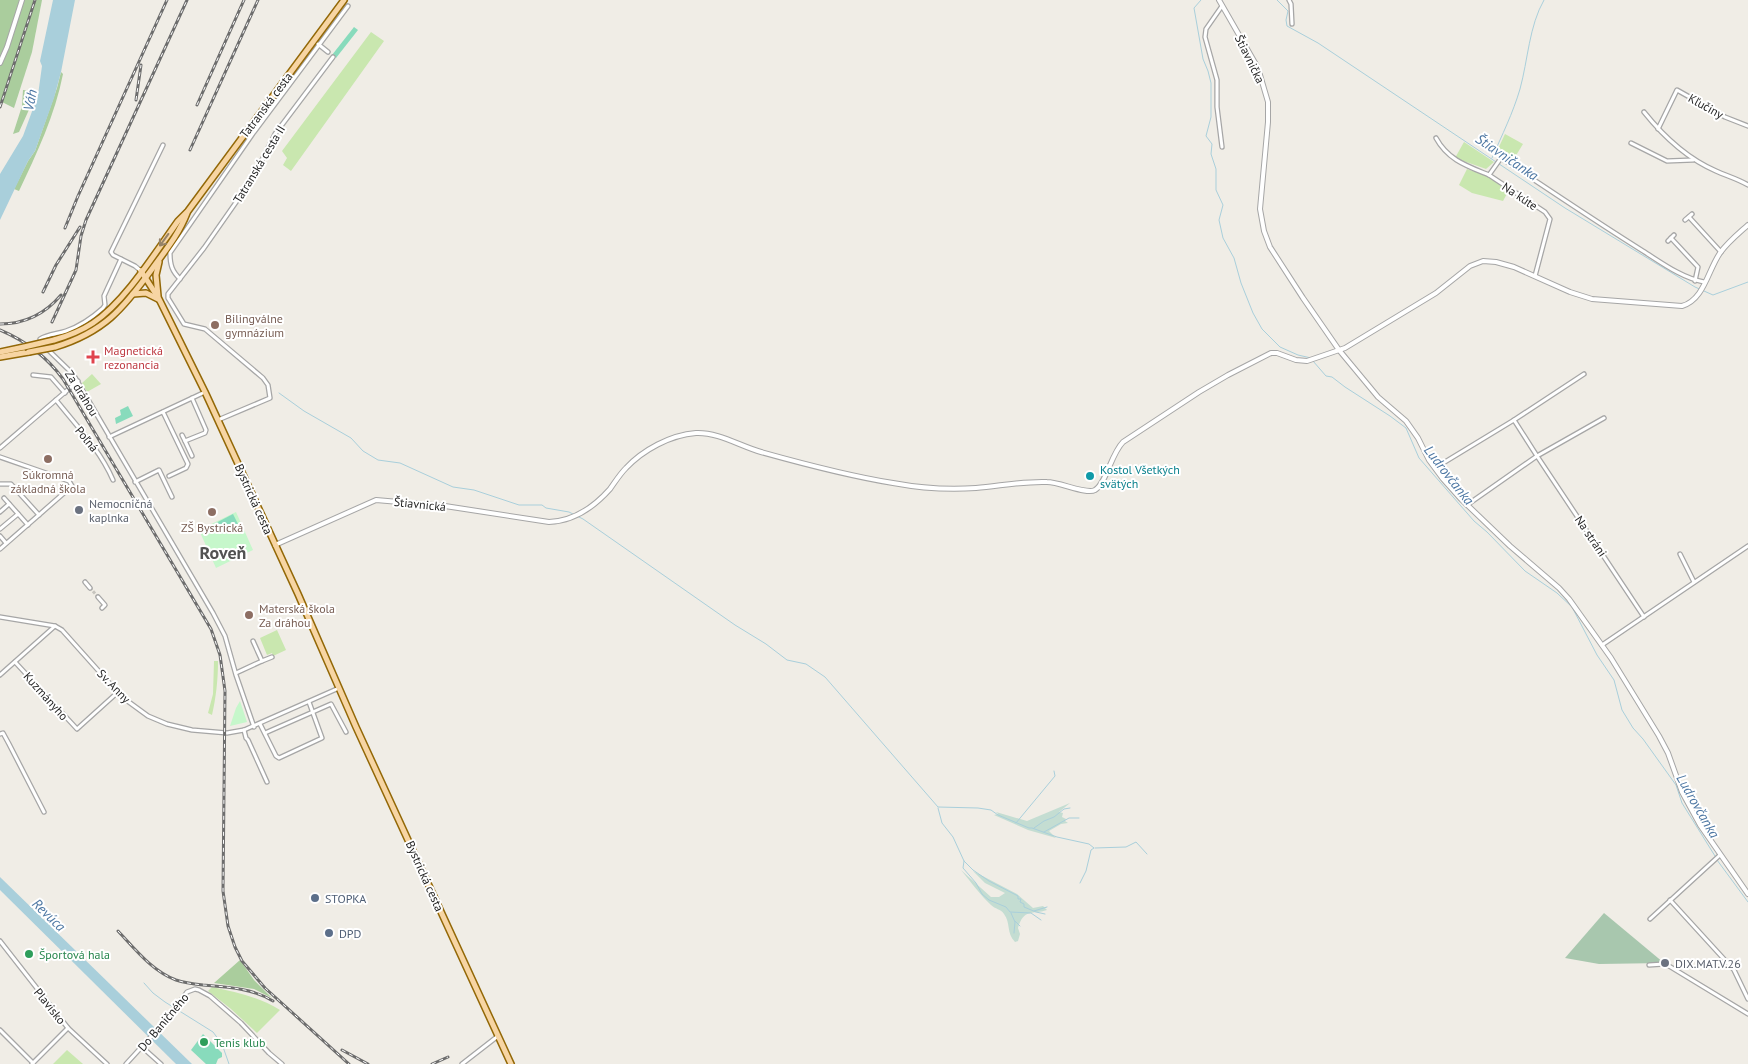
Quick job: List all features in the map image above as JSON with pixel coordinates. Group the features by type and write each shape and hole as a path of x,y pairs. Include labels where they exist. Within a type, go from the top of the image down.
{"main road":[{"name":"Tatranská cesta","path":"0,352 54,340 81,330 99,319 117,302 178,221 188,211 344,0"},
{"name":"Tatranská cesta","path":"0,357 55,347 74,341 97,329 120,310 133,294 182,226 188,211"},
{"path":"159,299 156,275 160,258"},
{"name":"Bystrická cesta","path":"141,271 159,299 205,392 510,1064"},
{"path":"133,294 146,293 159,299"}],"street":[{"path":"0,63 22,0"},
{"name":"Štiavnička","path":"1219,0 1258,68 1268,102 1260,210 1264,231 1270,247 1339,350 1378,397 1406,421 1435,468 1467,506 1569,598 1659,736 1668,753 1687,803 1720,855 1748,894"},
{"path":"1288,0 1291,4 1292,24"},
{"path":"180,278 173,272 170,266 170,253 224,175 348,6"},
{"path":"1222,6 1206,29 1205,37 1217,80 1217,106 1222,147"},
{"path":"313,41 328,52"},
{"name":"Tatranská cesta II","path":"218,420 270,398 268,385 263,378 205,329 186,325 182,322 168,296 253,178 275,134 333,57"},
{"name":"Kľučiny","path":"1658,129 1677,90 1725,117 1748,126"},
{"path":"1644,112 1658,129 1694,160 1748,185"},
{"name":"Na kúte","path":"1436,138 1450,157 1489,175 1548,216 1550,222 1543,240 1535,276"},
{"path":"1631,143 1667,161 1694,160"},
{"path":"141,271 111,252 163,145"},
{"name":"Na kúte","path":"1489,175 1501,158 1567,203 1695,281"},
{"path":"1685,220 1690,216 1721,252"},
{"path":"1339,350 1350,346 1436,293 1476,263 1485,261 1501,263 1576,294 1600,301 1682,306 1693,301 1700,292 1721,252 1748,225"},
{"path":"1671,238 1698,267 1695,281 1703,284"},
{"name":"Za dráhou","path":"121,259 104,296 105,305 103,308 84,323 67,331 45,336 40,339 41,343 69,369 78,381 222,630 254,727"},
{"name":"Štiavnická","path":"275,545 376,500 445,506 549,522 561,522 573,518 592,506 609,490 635,459 664,442 696,433 717,436 759,451 894,484 928,488 975,488 1052,482 1085,491 1092,491 1100,484 1115,452 1123,442 1214,383 1271,353 1277,353 1296,360 1312,360 1339,350"},
{"path":"1435,468 1514,420 1584,374"},
{"path":"33,375 51,376 65,393"},
{"path":"0,448 78,381"},
{"path":"109,437 205,392"},
{"path":"185,441 205,433 206,430 192,398"},
{"name":"Poľná","path":"56,400 97,451 107,466 113,480"},
{"path":"162,412 188,464 186,468 170,476"},
{"path":"1467,506 1538,456 1604,418"},
{"name":"Na stráni","path":"1514,420 1644,617"},
{"path":"182,435 192,456"},
{"path":"0,456 69,481 72,484 69,490 0,549"},
{"path":"136,482 159,470 172,497"},
{"path":"0,484 11,484 39,515"},
{"path":"4,498 28,525"},
{"path":"0,512 9,504"},
{"path":"0,529 18,514"},
{"path":"0,536 6,543"},
{"path":"1602,646 1748,546"},
{"path":"1680,554 1694,582"},
{"path":"85,582 90,588"},
{"path":"98,597 106,606 102,608"},
{"path":"0,617 55,626"},
{"path":"0,675 55,626"},
{"name":"Sv. Anny","path":"55,626 62,630 131,705 148,716 167,724 192,730 232,733 244,730"},
{"path":"253,642 262,662"},
{"path":"236,673 272,657"},
{"name":"Kuzmányho","path":"15,662 77,729 118,692"},
{"path":"267,782 244,730 339,688"},
{"path":"260,724 276,756 279,758 322,738 309,702"},
{"path":"265,733 331,704 346,732"},
{"path":"0,734 3,733 44,812"},
{"path":"1650,919 1720,855"},
{"path":"1670,900 1734,970 1748,999"},
{"name":"Plavisko","path":"0,941 3,949 68,1028 107,1064"},
{"path":"1649,964 1669,966 1748,1014"},
{"name":"Do Baničného","path":"126,1064 158,1030 189,990 195,989 203,992 241,1024 282,1064"},
{"path":"0,1030 33,1064 68,1028"},
{"path":"462,1064 498,1036"},
{"path":"142,1047 161,1064"}],"green space":[{"path":"0,0 42,0 32,52 14,108 0,101"},
{"path":"354,27 358,30 336,58 332,55"},
{"path":"371,32 384,41 291,171 283,165 287,158 282,151"},
{"path":"61,72 63,74 60,89 50,119 19,191 14,189 35,151"},
{"path":"23,90 34,91 32,103 19,132 13,134 22,106"},
{"path":"1505,134 1523,144 1512,162 1497,151"},
{"path":"1464,142 1494,162 1486,169 1455,158"},
{"path":"1467,169 1487,176 1509,190 1503,201 1472,193 1459,185"},
{"path":"92,374 101,384 87,392 82,383"},
{"path":"128,406 133,416 116,424 115,418 121,415 120,410"},
{"path":"236,512 253,550 216,568 199,530"},
{"path":"233,514 238,524 219,533 214,524"},
{"path":"277,630 286,650 273,656 272,653 267,655 260,638"},
{"path":"214,661 218,661 218,668 212,715 208,713 213,694"},
{"path":"240,701 247,722 230,726 236,708"},
{"path":"1070,803 1059,812 1063,813 1062,817 1068,823 1061,824 1049,831 1056,838 1028,830 994,815 998,814 996,812 1027,821"},
{"path":"961,870 991,897 999,897 1005,893 985,883 973,871 1017,894 1033,908 1043,906 1047,910 1029,913 1023,917 1018,928 1020,934 1018,941 1015,942 1010,935 1004,914 979,893"},
{"path":"1604,913 1664,963 1599,964 1565,958"},
{"path":"240,960 254,980 272,998 254,989 214,983"},
{"path":"212,987 256,998 280,1010 257,1033 208,991"},
{"name":"Tenis klub","path":"203,1034 222,1053 222,1057 218,1059 216,1064 206,1064 191,1050"},
{"path":"67,1050 83,1064 53,1064"}],"water":[{"path":"53,0 75,0 61,72 35,151 28,161 0,220 0,174 23,136 38,95 42,66 40,61"},
{"path":"0,877 192,1064 176,1064 0,890"}],"waterway":[{"name":"Ludrovčanka","path":"1201,0 1194,8 1203,59 1211,83 1211,117 1206,136 1212,144 1211,154 1216,169 1216,190 1223,205 1219,220 1223,238 1234,258 1241,283 1253,313 1262,329 1280,347 1298,355 1311,358"},
{"name":"Štiavničanka","path":"1277,0 1288,11 1287,26 1318,43 1565,208 1695,287 1713,295 1748,282"},
{"path":"1492,158 1517,98 1535,21 1544,0"},
{"name":"Ludrovčanka","path":"1313,361 1326,376 1332,377 1406,428 1419,458 1474,521 1525,571 1557,593 1572,607 1597,655 1614,680 1622,710 1633,728 1676,785 1682,803 1715,856"},
{"path":"279,393 304,411 351,438 363,451 378,460 400,463 453,487 474,490 519,505 542,505 546,508 569,512 583,519 787,660 806,664 825,677 938,807 991,810 998,815 1029,828 1089,844 1094,848 1091,850 1086,871 1080,883"},
{"path":"1016,823 1055,776 1054,771"},
{"path":"938,808 942,823 953,837 964,861 973,870 989,881 1018,896 1024,907 1045,914"},
{"path":"1034,828 1064,809 1070,808"},
{"path":"1044,832 1069,818 1079,818"},
{"path":"1095,848 1126,847 1136,842 1147,854"},
{"name":"Ludrovčanka","path":"1717,860 1748,902"},
{"path":"964,861 963,868 976,883 982,894 989,900 1006,907 1010,912 1031,913 1041,920"},
{"path":"1034,911 1047,907"},
{"path":"1011,913 1015,922 1014,933"},
{"path":"1015,921 1020,926"},
{"name":"Revúca","path":"144,983 165,1002 213,1032 222,1044 229,1064"}],"tunnel":[{"path":"90,588 98,597"}],"railway":[{"path":"0,107 35,0"},
{"path":"65,228 167,0"},
{"path":"52,322 76,270 81,236 86,220 187,0"},
{"path":"197,105 244,0"},
{"path":"190,150 258,0"},
{"path":"136,100 141,65"},
{"path":"43,292 56,265 80,227"},
{"path":"0,324 9,324 34,317 48,308 61,295"},
{"path":"0,330 19,339 35,350 63,379 211,629 220,655 225,691 223,891 228,926 242,961 265,988 349,1064"},
{"path":"118,931 137,952 167,976 193,984 257,993 273,1001"},
{"path":"342,1050 368,1064"},
{"path":"432,1064 448,1057"}],"place":[{"name":"Bilingválne gymnázium","path":"215,325"},
{"name":"Magnetická rezonancia","path":"93,357"},
{"name":"Súkromná základná škola","path":"48,459"},
{"name":"Kostol Všetkých svätých","path":"1090,476"},
{"name":"Nemocničná kaplnka","path":"79,510"},
{"name":"ZŠ Bystrická","path":"212,512"},
{"name":"Materská škola Za dráhou","path":"249,615"},
{"name":"STOPKA","path":"315,898"},
{"name":"DPD","path":"329,933"},
{"name":"Športová hala","path":"29,954"},
{"name":"DIX.MAT.V.26","path":"1665,963"},
{"name":"Tenis klub","path":"204,1042"}],"district":[{"name":"Roveň","path":"223,552"}],"water label":[{"name":"Váh","path":"30,100"}]}
